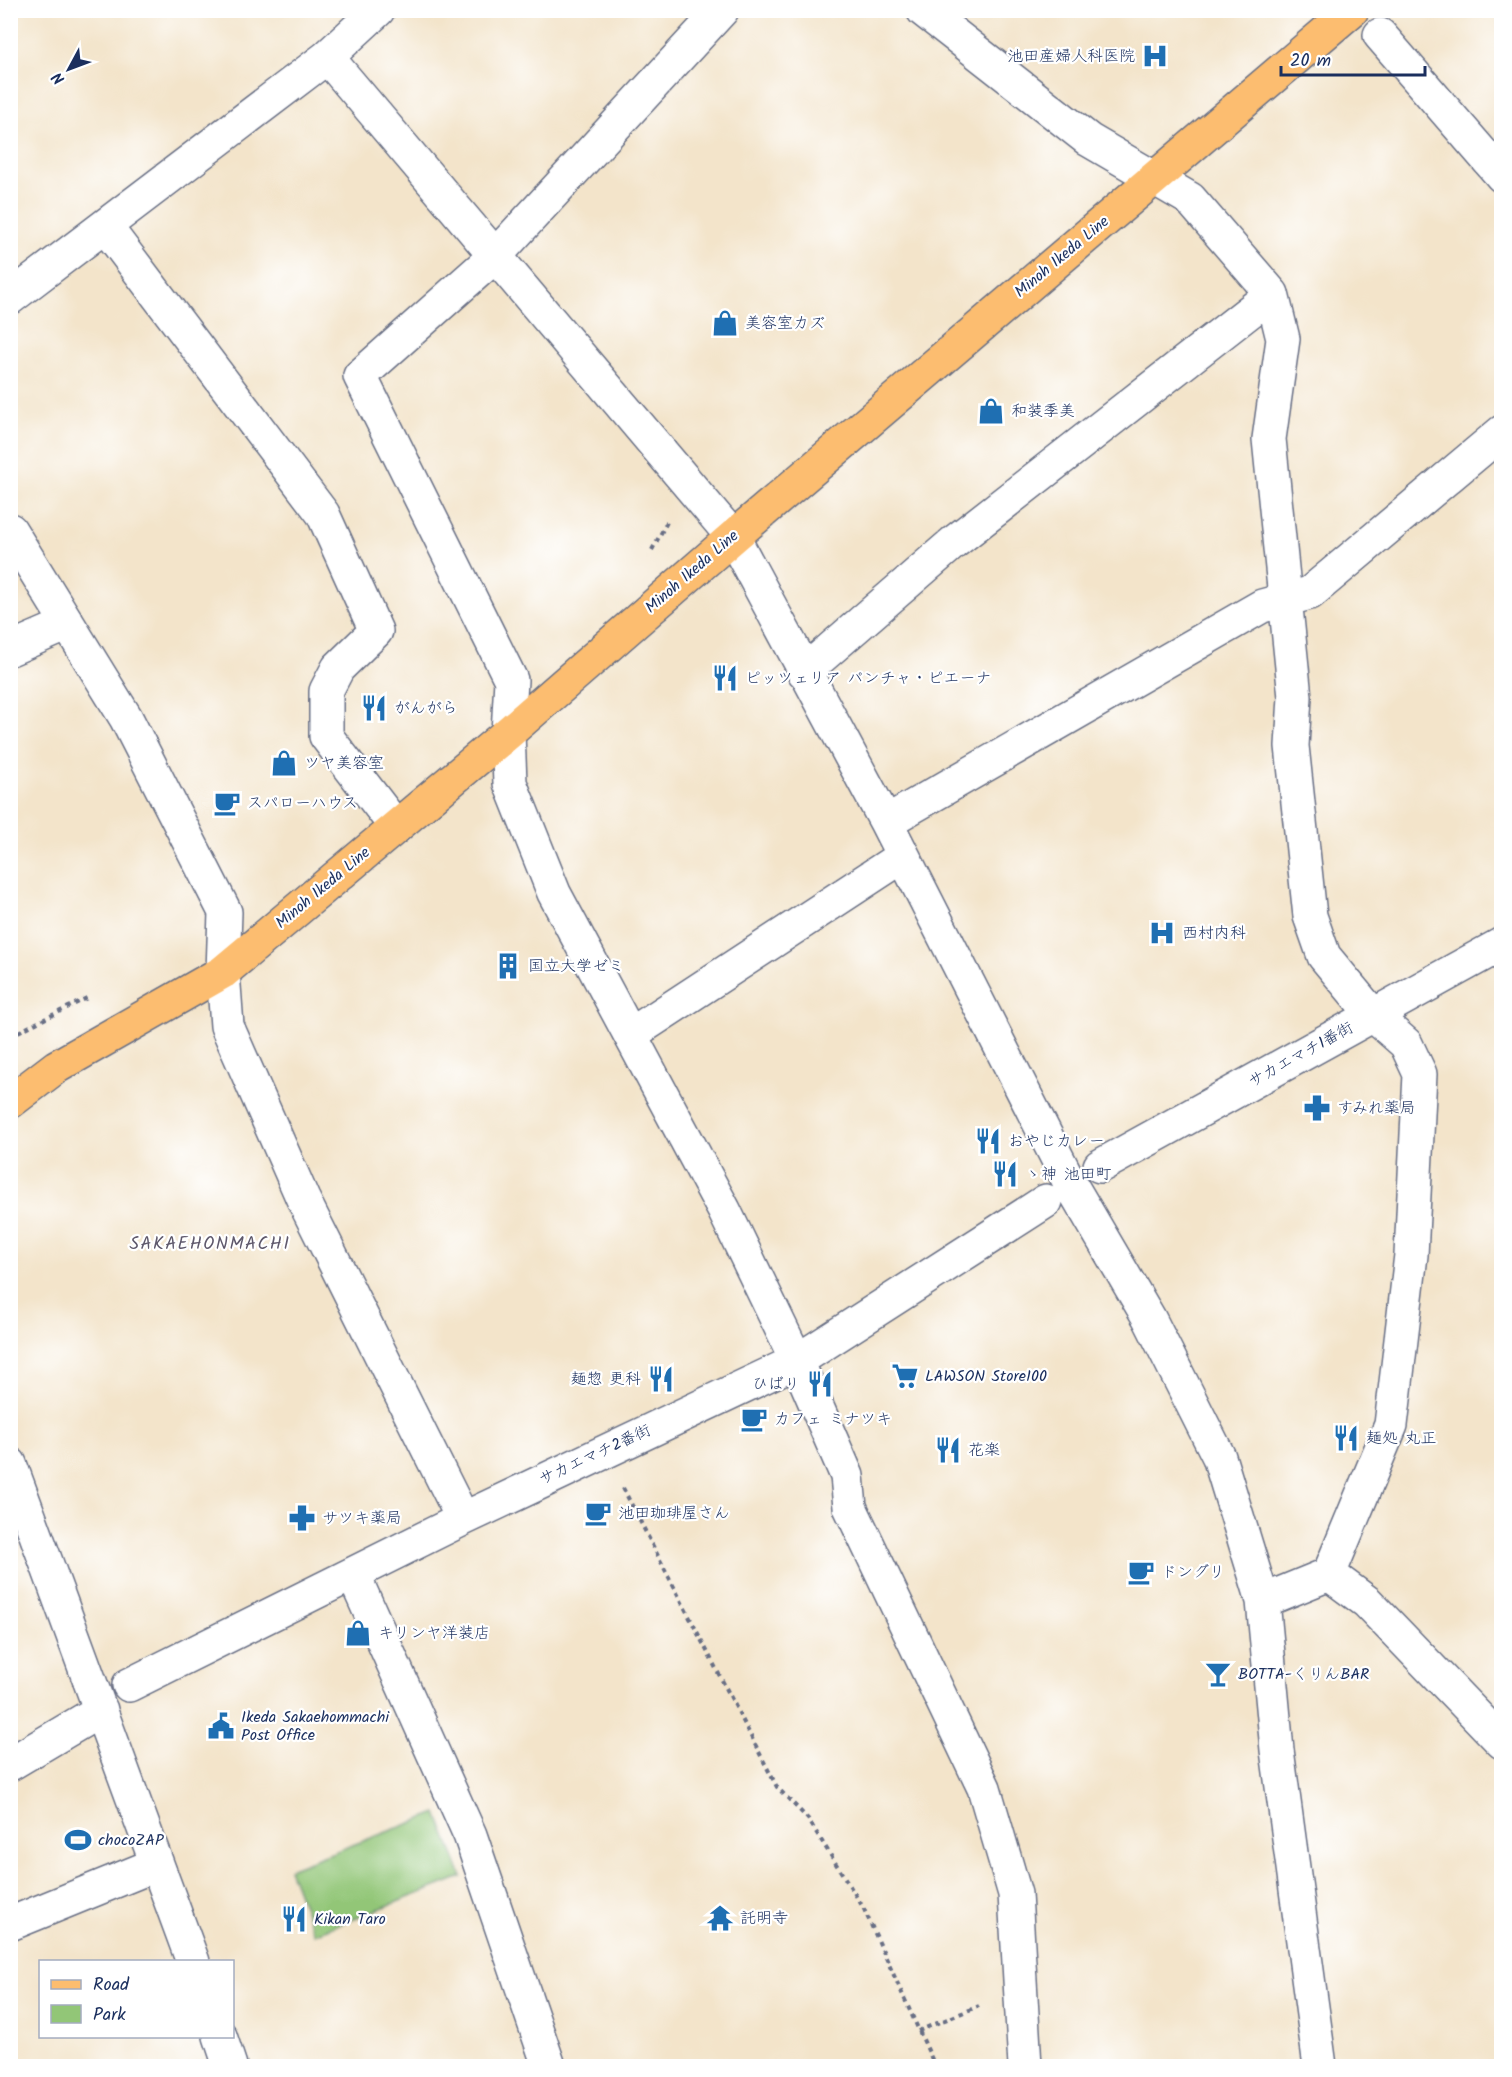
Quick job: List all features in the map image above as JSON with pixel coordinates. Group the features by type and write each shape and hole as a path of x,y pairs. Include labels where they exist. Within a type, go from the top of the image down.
{"main road":[{"name":"Minoh Ikeda Line","path":"10,1102 56,1067 223,972 508,733 733,537 1352,10"}],"street":[{"path":"10,298 24,272 105,226 327,57 378,10"},
{"path":"722,10 495,256 360,376 511,680 508,733 510,783 554,893 724,1210 797,1361 847,1476 850,1507 984,1788 1015,1894 1024,2067"},
{"path":"923,10 1089,140 1190,199 1272,294 1283,339 1269,439 1295,697 1292,746 1310,916 1324,956 1373,1015 1406,1044 1420,1074 1411,1255 1391,1425 1329,1574 1263,1602"},
{"path":"1380,34 1499,169"},
{"path":"327,57 733,537 886,822 1071,1185 1149,1318 1219,1457 1263,1602 1277,1750 1320,2067"},
{"path":"105,226 323,514 376,631 338,668 326,691 326,736 396,827"},
{"path":"804,672 953,543 1272,294"},
{"path":"886,822 1262,606 1310,593 1502,432"},
{"path":"10,530 126,718 225,912 223,972 227,1026 303,1199 463,1519"},
{"path":"10,650 68,624"},
{"path":"630,1035 903,856"},
{"name":"サカエマチ1番街","path":"1100,1166 1502,944"},
{"name":"サカエマチ2番街","path":"129,1685 603,1451 797,1361 1046,1201"},
{"path":"10,1464 191,1960"},
{"path":"1329,1574 1367,1602 1502,1742"},
{"path":"353,1575 470,1835 549,2067"},
{"path":"10,1764 101,1710"},
{"path":"10,1924 157,1864"},
{"path":"220,2038 230,2067"}],"path":[{"path":"603,1451 777,1787 808,1819 863,1907 935,2067"},
{"path":"918,2031 988,2002 1021,2000"}],"green space":[{"path":"437,1813 462,1877 314,1934 289,1869"}],"place":[{"name":"池田産婦人科医院","path":"1155,56"},
{"name":"美容室カズ","path":"725,323"},
{"name":"和装季美","path":"991,411"},
{"name":"ピッツェリア パンチャ・ピエーナ","path":"725,678"},
{"name":"がんがら","path":"374,708"},
{"name":"ツヤ美容室","path":"284,763"},
{"name":"スパローハウス","path":"227,803"},
{"name":"西村内科","path":"1162,933"},
{"name":"国立大学ゼミ","path":"508,966"},
{"name":"すみれ薬局","path":"1317,1108"},
{"name":"おやじカレー","path":"988,1141"},
{"name":"ゝ神 池田町","path":"1005,1174"},
{"name":"LAWSON Store100","path":"905,1376"},
{"name":"麺惣 更科","path":"661,1379"},
{"name":"ひばり","path":"820,1384"},
{"name":"カフェ ミナツキ","path":"754,1419"},
{"name":"麺処 丸正","path":"1346,1438"},
{"name":"花楽","path":"948,1450"},
{"name":"池田珈琲屋さん","path":"598,1513"},
{"name":"サツキ薬局","path":"302,1518"},
{"name":"ドングリ","path":"1141,1572"},
{"name":"キリンヤ洋装店","path":"358,1633"},
{"name":"BOTTA-くりんBAR","path":"1218,1674"},
{"name":"Ikeda Sakaehommachi Post Office","path":"221,1726"},
{"name":"chocoZAP","path":"78,1840"},
{"name":"託明寺","path":"720,1918"},
{"name":"Kikan Taro","path":"294,1919"}],"district":[{"name":"SAKAEHONMACHI","path":"210,1244"}]}
